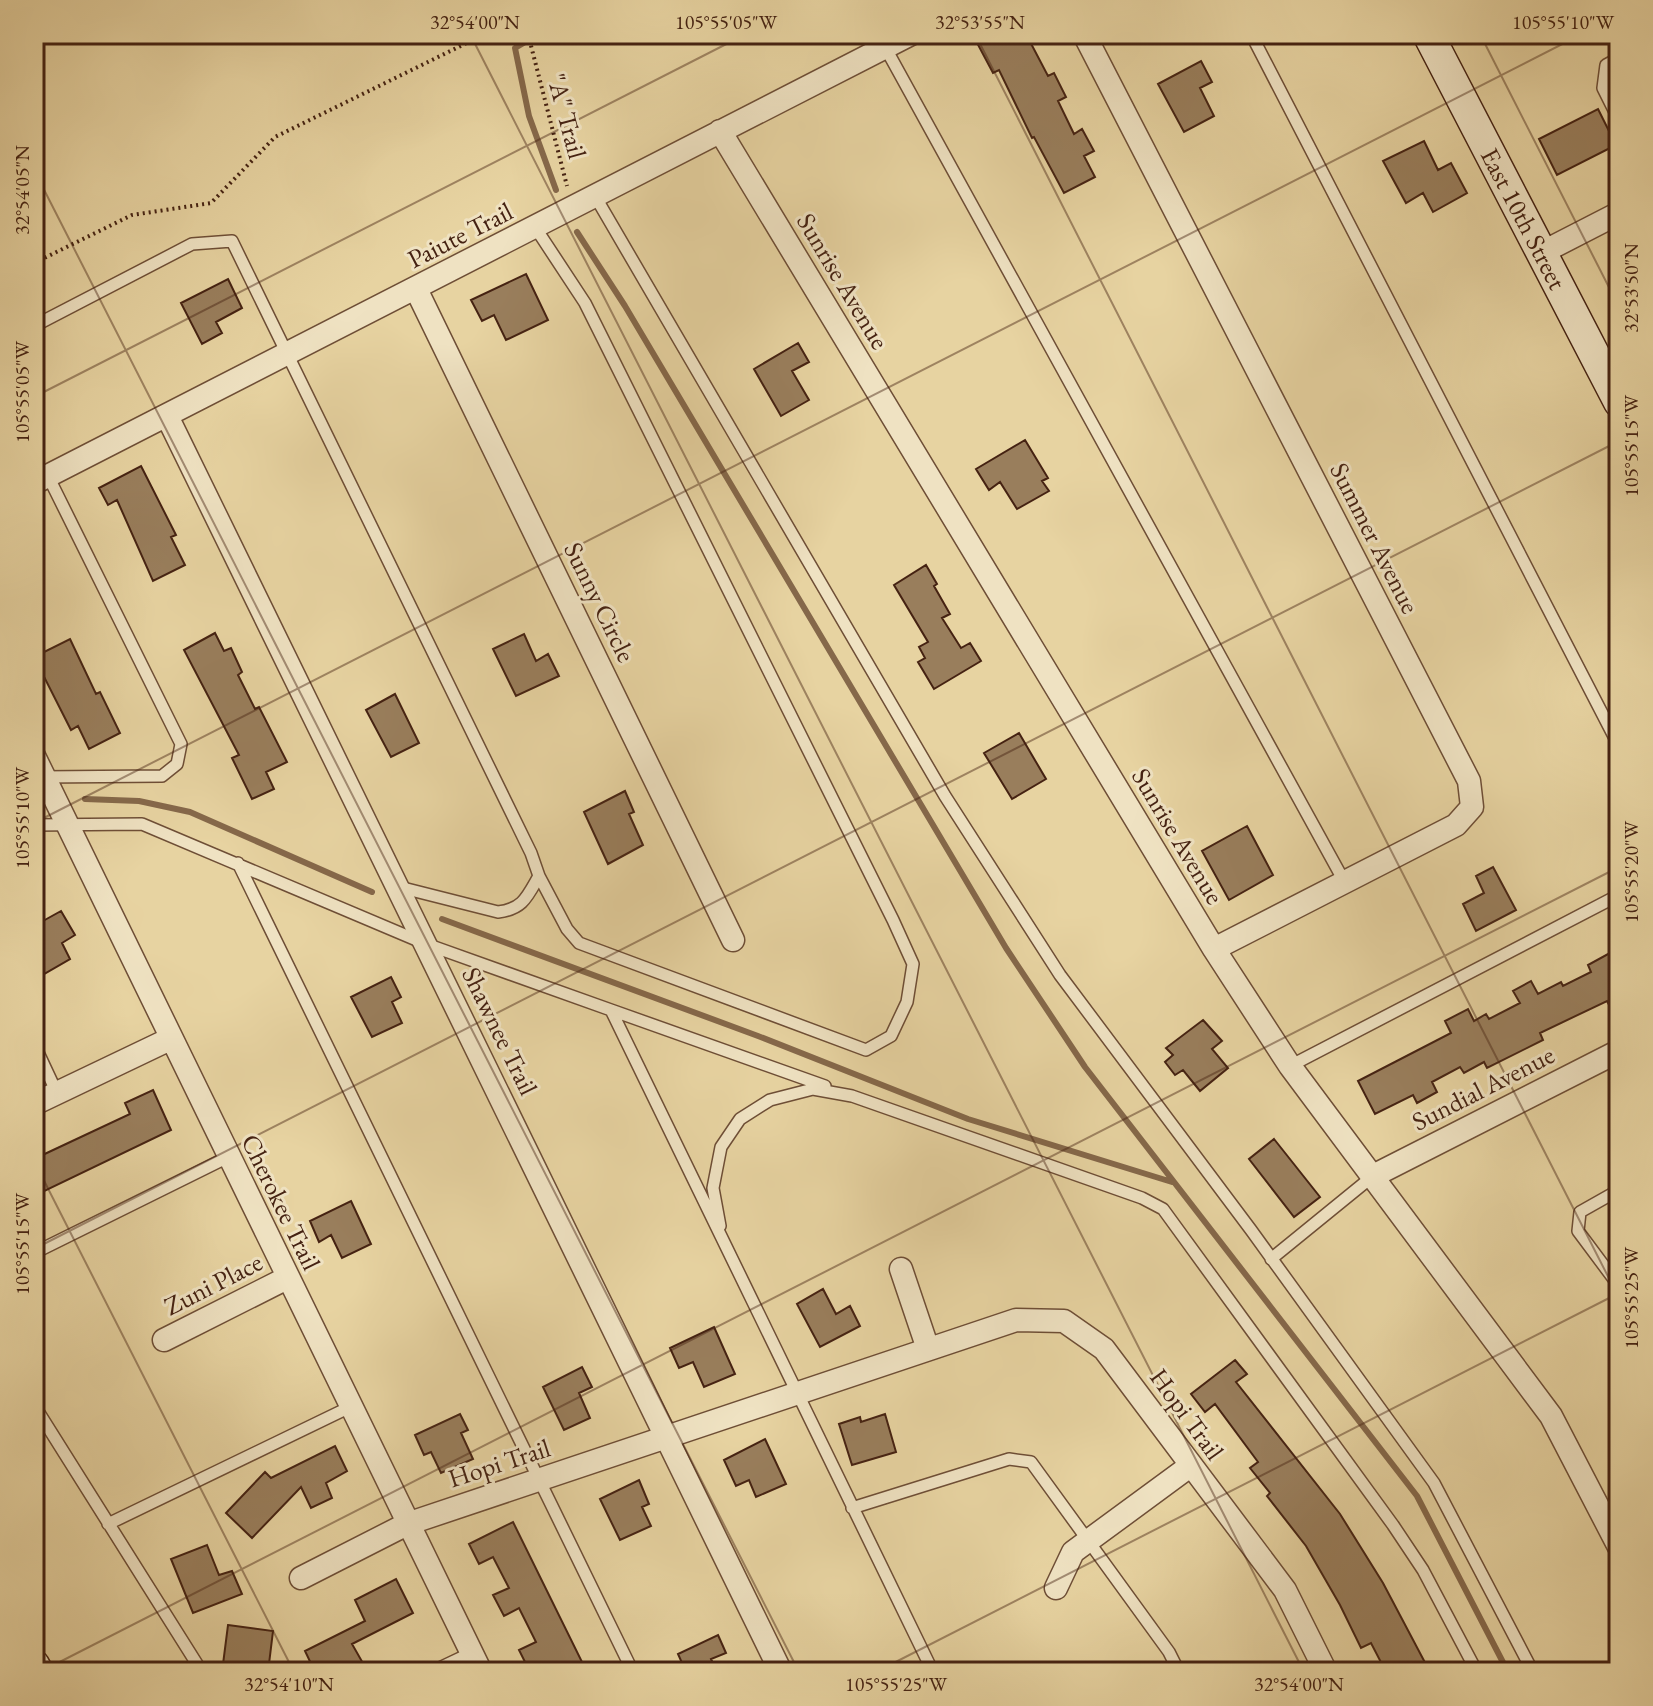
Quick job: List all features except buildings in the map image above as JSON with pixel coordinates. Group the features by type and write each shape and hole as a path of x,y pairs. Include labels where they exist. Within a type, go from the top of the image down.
{"street":[{"name":"Paiute Trail","path":"41,480 911,34"},
{"name":"Summer Avenue","path":"1084,34 1469,781 1472,807 1456,825 1214,949"},
{"name":"East 10th Street","path":"1428,34 1619,402"},
{"name":"Sunrise Avenue","path":"720,131 1214,949 1290,1066 1551,1416 1619,1547"},
{"path":"1543,252 1619,213"},
{"name":"Sunny Circle","path":"416,289 733,940"},
{"name":"Shawnee Trail","path":"167,416 781,1672"},
{"name":"Cherokee Trail","path":"34,756 39,777 67,825 476,1662"},
{"path":"34,1104 170,1039"},
{"name":"Sundial Avenue","path":"1373,1176 1619,1051"},
{"path":"901,1269 928,1349"},
{"name":"Zuni Place","path":"164,1340 287,1278"},
{"name":"Hopi Trail","path":"301,1578 407,1524 796,1392 1016,1320 1064,1321 1104,1349 1285,1590 1326,1672"},
{"path":"1056,1588 1073,1552 1190,1466"},
{"path":"34,1665 38,1672"}],"lane":[{"path":"1251,34 1619,746"},
{"path":"885,47 1344,881"},
{"path":"1619,58 1606,65 1603,88 1619,120"},
{"path":"595,196 945,796 1060,975 1434,1483 1533,1672"},
{"path":"34,326 192,244 232,241 567,929 579,943 866,1050 891,1036 907,1002 913,964 585,303 535,227"},
{"path":"39,777 162,776 177,764 181,744 41,480"},
{"path":"34,825 142,824 426,944 1142,1198 1163,1209 1393,1525 1423,1570 1477,1672"},
{"path":"238,863 633,1672"},
{"path":"398,887 498,912 514,910 528,897 539,876"},
{"path":"1290,1066 1619,895"},
{"path":"611,1010 933,1672"},
{"path":"34,1044 57,1093"},
{"path":"724,1243 713,1188 721,1147 740,1119 770,1100 813,1089 852,1096"},
{"path":"34,1253 228,1157"},
{"path":"1271,1259 1373,1176"},
{"path":"1619,1190 1580,1212 1578,1231 1619,1286"},
{"path":"34,1405 202,1672"},
{"path":"108,1524 350,1407"},
{"path":"852,1508 1009,1459 1031,1462 1169,1652 1179,1672"},
{"path":"431,1672 476,1662"}],"path":[{"path":"34,263 132,215 211,203 275,137 485,34"},
{"name":"\"A\" Trail","path":"528,34 573,208"}],"waterway":[{"path":"539,34 515,48 529,116 556,190"},
{"path":"577,232 625,306 1006,948 1085,1067 1417,1496 1508,1672"},
{"path":"85,799 139,801 190,812 372,892"},
{"path":"442,919 758,1036 968,1119 1172,1182"}]}
